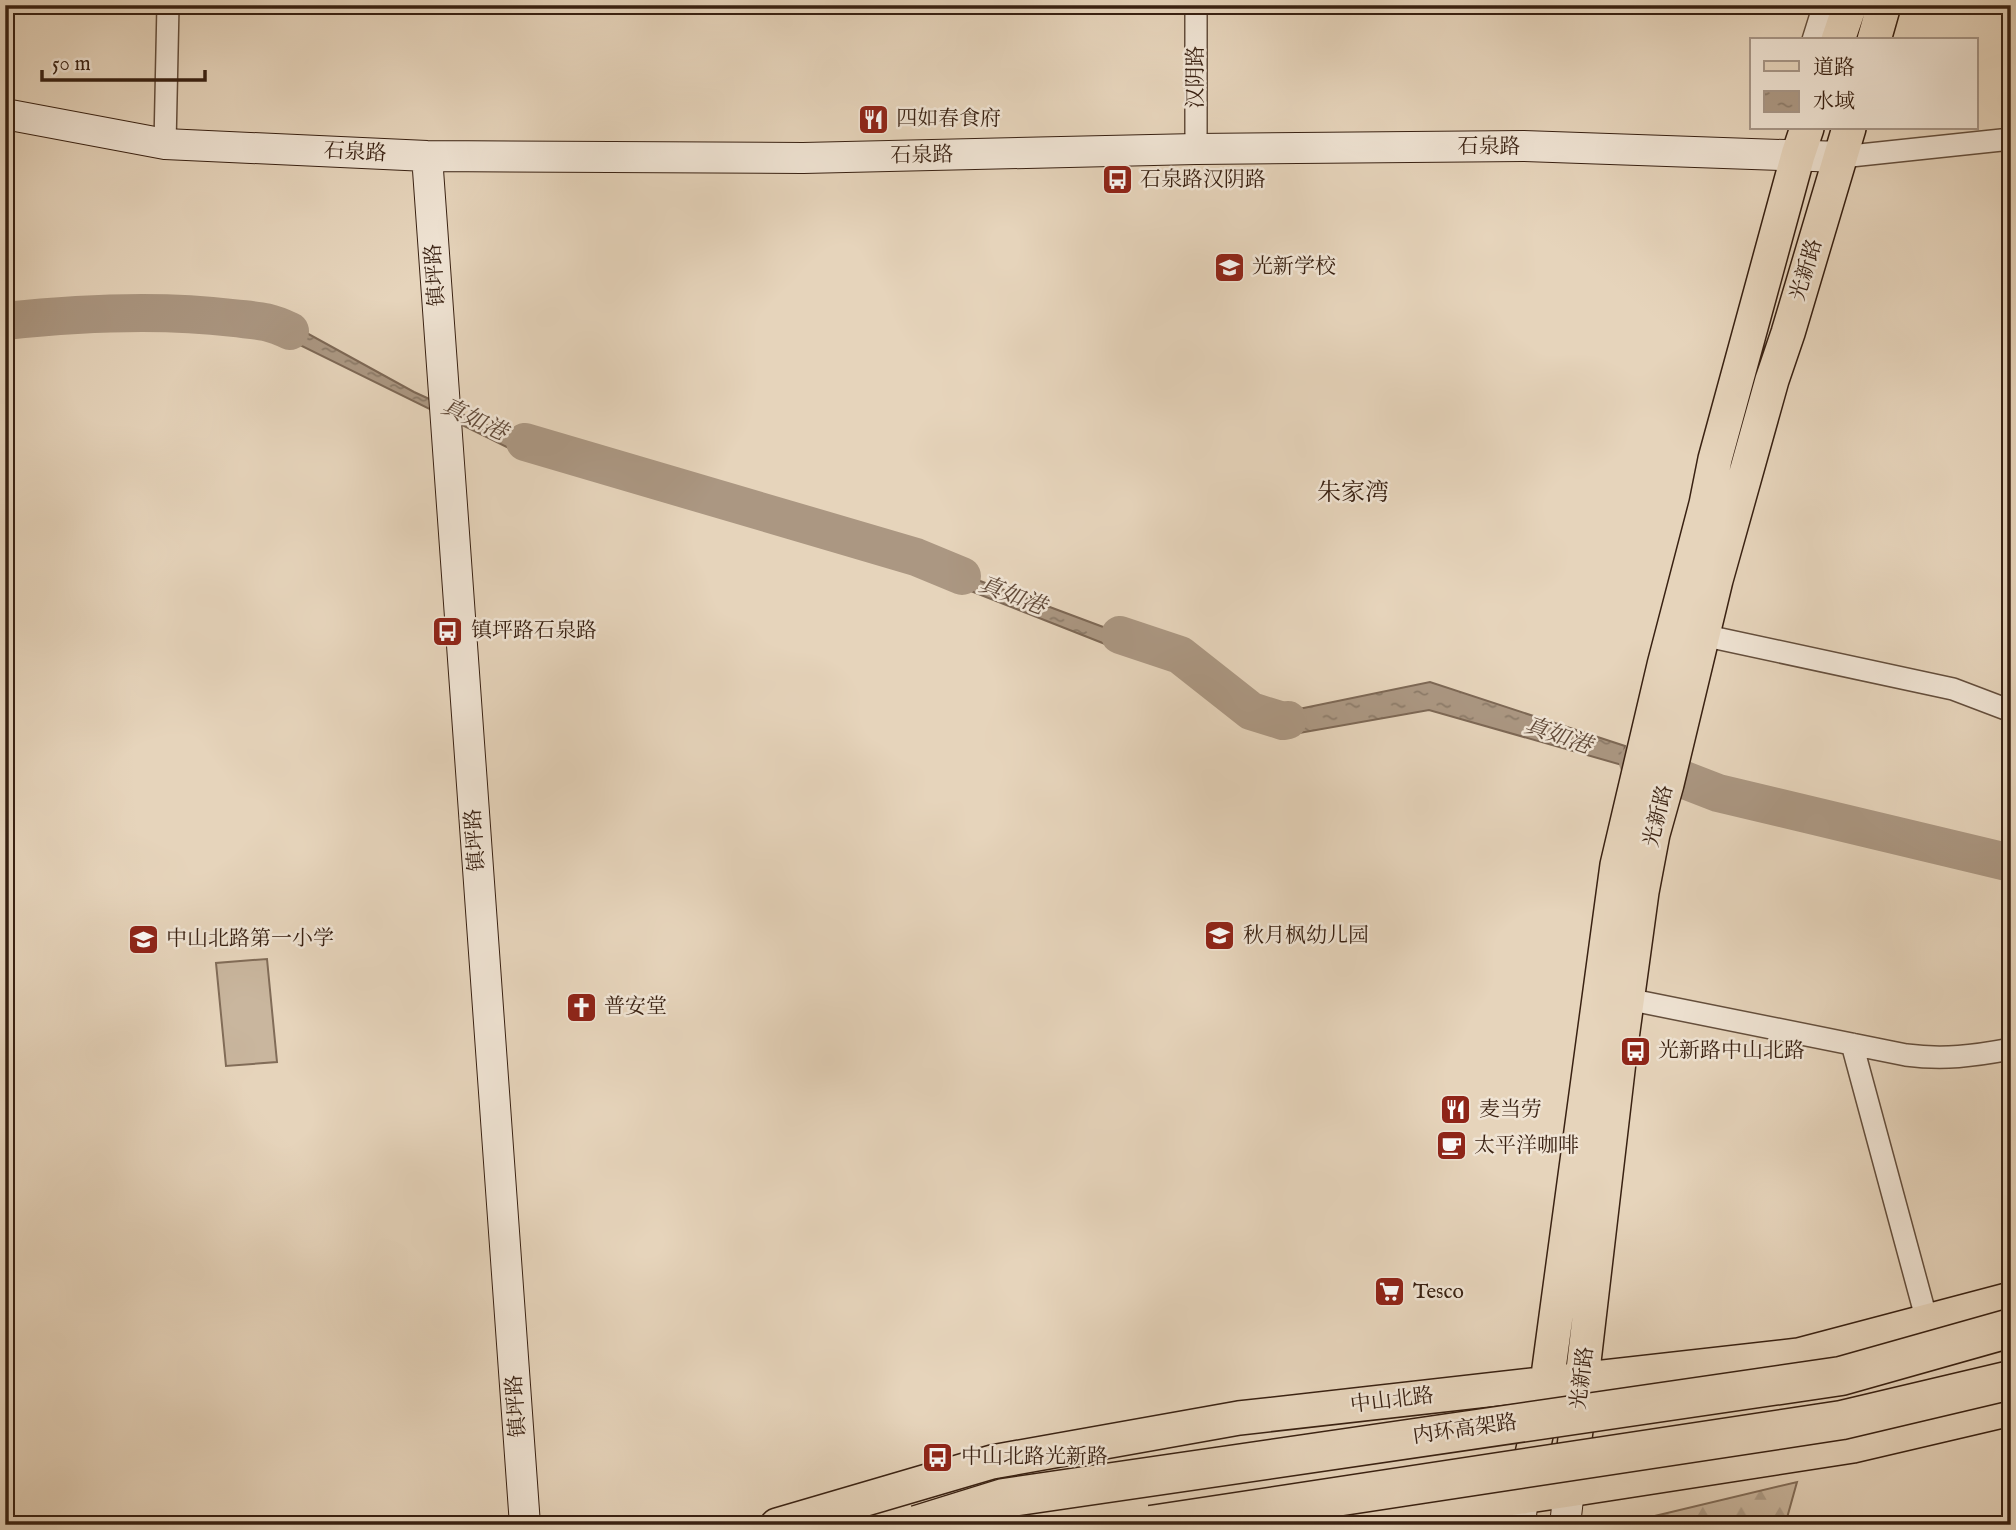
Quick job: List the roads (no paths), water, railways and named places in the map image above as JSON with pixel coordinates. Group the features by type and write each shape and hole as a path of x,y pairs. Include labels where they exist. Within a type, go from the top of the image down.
{"highway":[{"name":"内环高架路","path":"917,1525 1004,1498 1841,1376 2011,1328"},
{"path":"1151,1525 1842,1420 2011,1380"}],"main road":[{"path":"1839,38 1850,5"},
{"path":"1875,38 1884,6"},
{"name":"光新路","path":"1521,1511 1547,1383 1613,892 1652,779 1678,669 1715,459 1802,137"},
{"name":"光新路","path":"1678,669 1702,635 1772,380 1845,142"},
{"name":"光新路","path":"1569,1490 1627,999 1650,846 1652,779"},
{"name":"中山北路","path":"778,1525 992,1462 1239,1418 1799,1355 2011,1299"},
{"path":"1327,1525 1521,1511 1569,1490 1853,1446 2011,1409"}],"street":[{"path":"165,144 168,5"},
{"name":"汉阴路","path":"1196,5 1196,149"},
{"path":"1815,38 1824,5"},
{"name":"石泉路","path":"5,114 165,144 428,156 803,158 1196,149 1523,146 1802,137 1845,142"},
{"path":"1845,142 2011,139"},
{"name":"镇坪路","path":"428,156 525,1525"},
{"path":"1702,635 1953,689 2011,711"},
{"path":"1627,999 1934,1059 1964,1058 2011,1049"},
{"path":"1852,1044 1927,1321"},
{"name":"光新路","path":"1565,1525 1569,1490"}],"water":[{"path":"188,304 274,315 414,392 521,441 916,557 1170,652 1239,702 1294,710 1430,682 1625,746 1622,765 1429,710 1288,735 1243,724 1171,670 910,567 519,453 249,320 187,312 54,316 5,332 5,314 53,307"}],"waterway":[{"name":"真如港","path":"5,321 90,314 148,313 205,315 256,321 290,331"},
{"name":"真如港","path":"525,442 916,557 962,576"},
{"name":"真如港","path":"1120,635 1180,655 1251,711 1283,721 1288,720"},
{"name":"真如港","path":"1638,762 1718,793 2011,863"}],"place":[{"name":"四如春食府","path":"873,119"},
{"name":"石泉路汉阴路","path":"1117,180"},
{"name":"光新学校","path":"1229,267"},
{"name":"镇坪路石泉路","path":"448,631"},
{"name":"秋月枫幼儿园","path":"1220,936"},
{"name":"中山北路第一小学","path":"143,939"},
{"name":"普安堂","path":"581,1007"},
{"name":"光新路中山北路","path":"1635,1051"},
{"name":"麦当劳","path":"1456,1110"},
{"name":"太平洋咖啡","path":"1451,1146"},
{"name":"Tesco","path":"1390,1292"},
{"name":"中山北路光新路","path":"938,1457"}],"district":[{"name":"朱家湾","path":"1353,493"}]}
